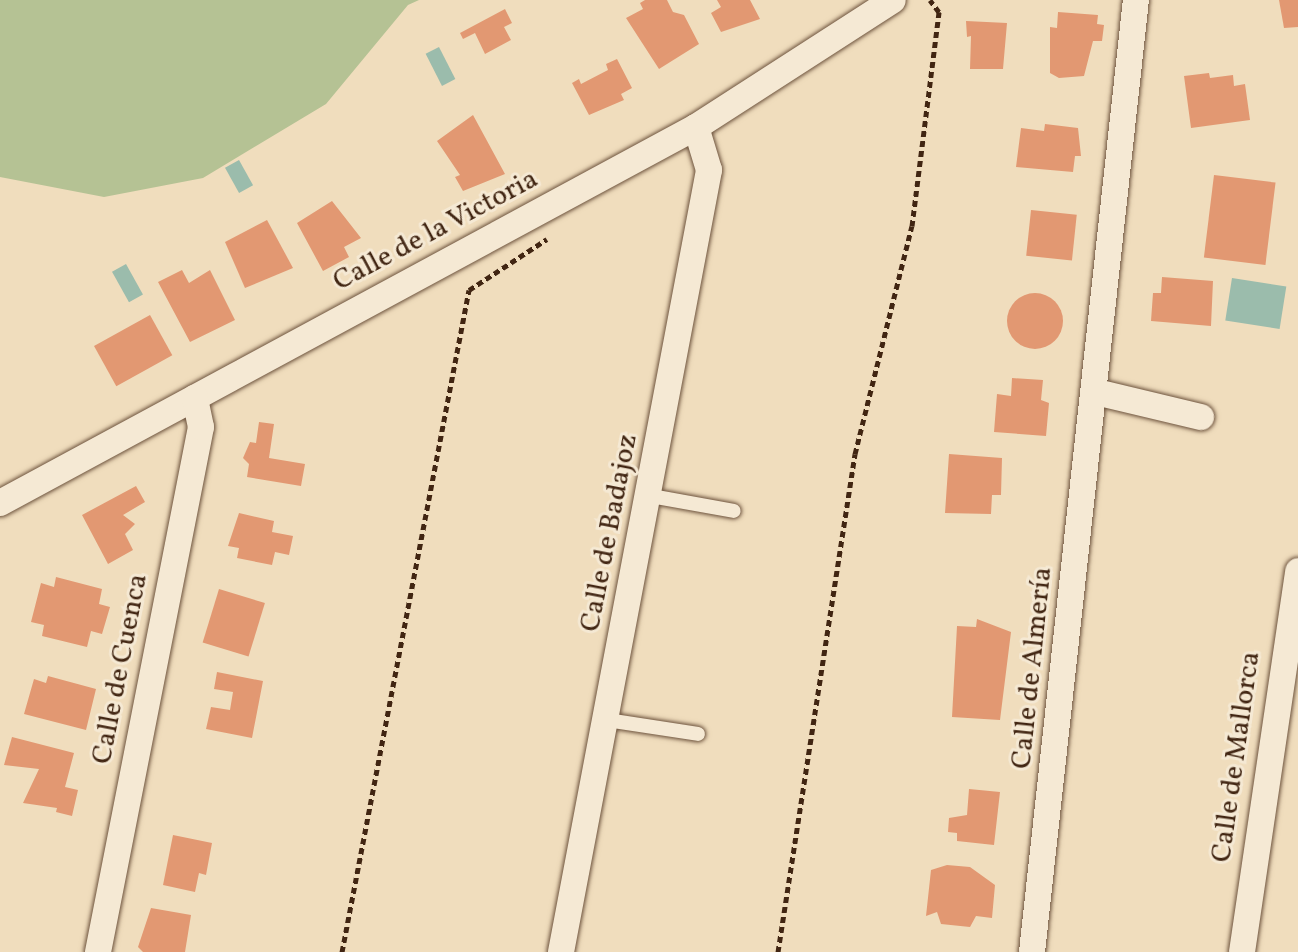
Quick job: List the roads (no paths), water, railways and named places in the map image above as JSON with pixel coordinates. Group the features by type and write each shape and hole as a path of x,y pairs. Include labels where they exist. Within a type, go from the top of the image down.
{"street":[{"name":"Calle de la Victoria","path":"0,503 696,127 893,0"},
{"name":"Calle de Almería","path":"1032,952 1096,392 1136,0"},
{"name":"Calle de Badajoz","path":"561,952 651,496 709,170 696,127"},
{"path":"1096,392 1201,417"},
{"name":"Calle de Cuenca","path":"98,952 201,427 195,398"},
{"name":"Calle de Mallorca","path":"1242,952 1298,571"}],"lane":[{"path":"651,496 734,511"},
{"path":"607,720 698,734"}]}
